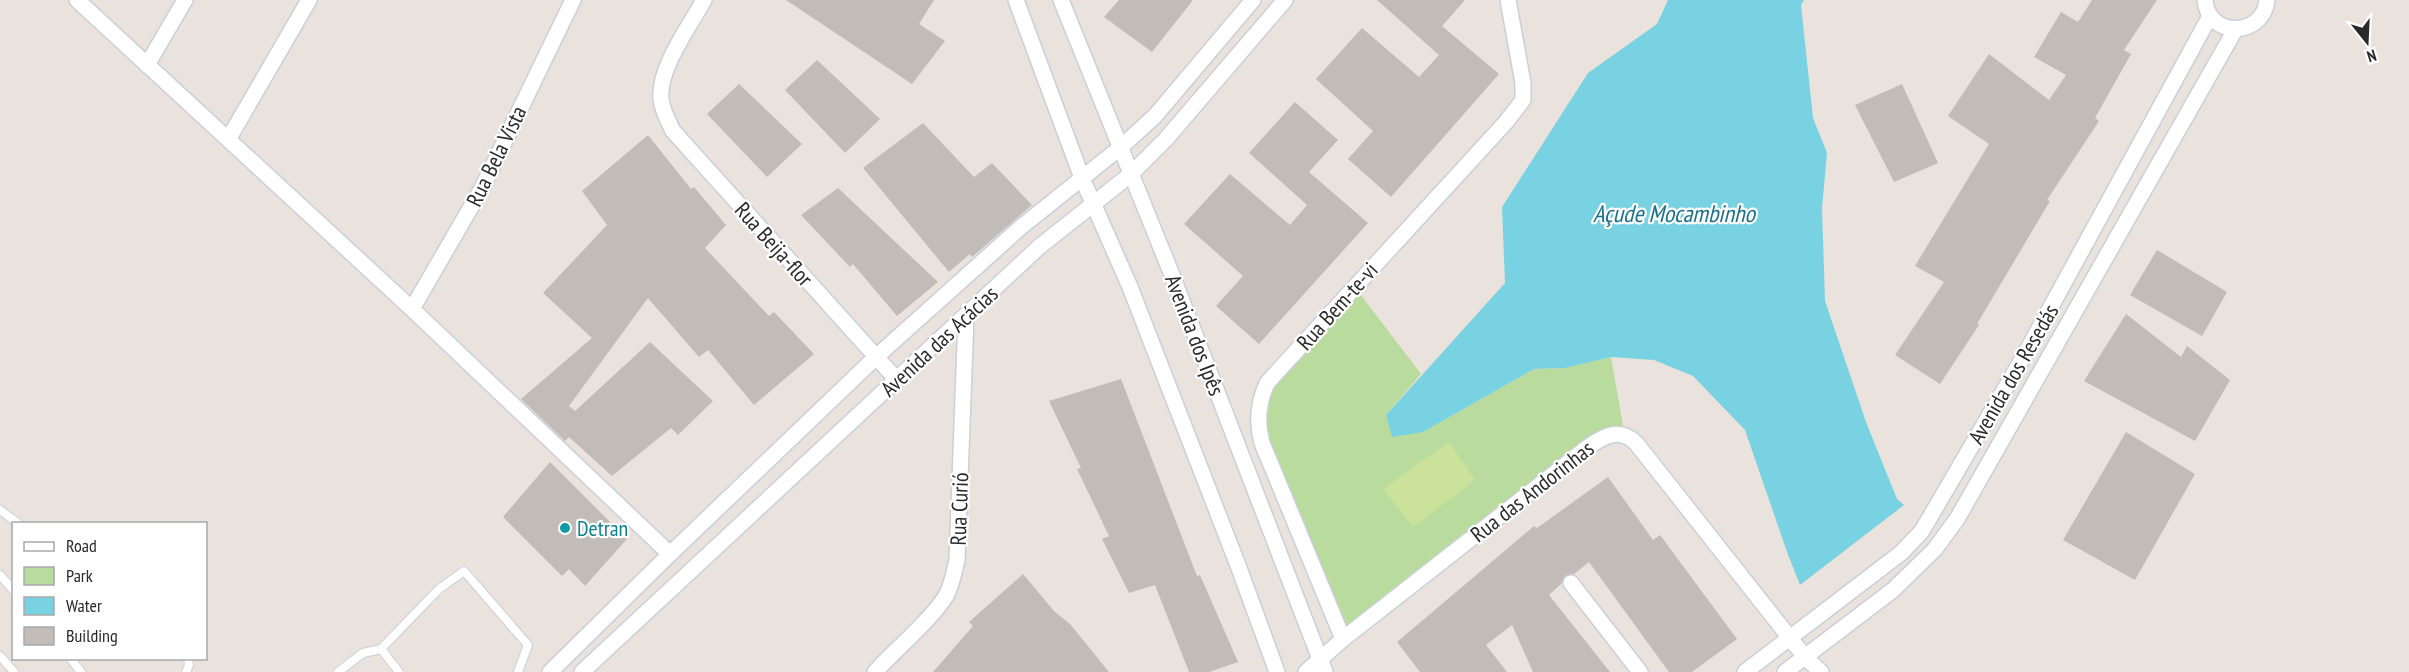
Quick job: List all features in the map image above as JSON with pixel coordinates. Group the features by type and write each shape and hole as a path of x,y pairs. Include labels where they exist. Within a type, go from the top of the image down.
{"street":[{"path":"77,0 229,138 670,554"},
{"path":"147,64 185,0"},
{"path":"229,138 309,0"},
{"name":"Rua Bela Vista","path":"412,309 483,188 573,0"},
{"name":"Rua Beija-flor","path":"704,0 660,83 661,102 673,131 897,380"},
{"name":"Avenida dos Ipês","path":"1016,0 1082,178 1130,287 1277,672"},
{"name":"Avenida dos Ipês","path":"1061,0 1121,147 1323,666"},
{"name":"Avenida das Acácias","path":"550,672 876,357 1021,227 1121,147 1155,116 1253,0"},
{"name":"Avenida das Acácias","path":"582,672 1039,247 1131,174 1166,139 1285,0"},
{"name":"Rua Bem-te-vi","path":"1343,639 1262,443 1258,420 1261,395 1267,383 1506,122 1523,100 1523,83 1508,0"},
{"path":"2205,0 2210,16 2217,23 2235,30 2254,24 2262,16 2267,0"},
{"name":"Avenida dos Resedás","path":"1745,672 1900,553 1922,531 2024,356 2210,16"},
{"name":"Avenida dos Resedás","path":"1785,672 1893,590 1935,549 1957,519 2235,30"},
{"name":"Rua Curió","path":"874,672 946,596 952,582 957,560 966,316"},
{"name":"Rua das Andorinhas","path":"1343,639 1588,447 1614,433 1626,436 1636,443 1805,657 1821,672"},
{"path":"1571,583 1640,672"},
{"path":"1306,672 1323,666 1343,639"}],"lane":[{"path":"0,510 16,522"},
{"path":"338,672 363,653 381,649 439,589 464,571 528,645 518,672"},
{"path":"0,575 12,589"},
{"path":"381,649 399,672"},
{"path":"0,656 14,672"},
{"path":"72,660 81,672"}],"green space":[{"path":"1357,290 1421,374 1386,415 1423,432 1534,369 1565,368 1611,357 1623,426 1343,637 1266,443 1262,417 1271,385"},
{"path":"1449,442 1475,480 1413,527 1383,489"}],"water":[{"name":"Açude Mocambinho","path":"1668,0 1804,0 1801,5 1813,118 1827,153 1822,208 1825,301 1866,422 1897,499 1904,505 1800,585 1745,430 1693,376 1654,360 1611,357 1565,368 1534,369 1423,432 1392,437 1386,415 1505,283 1502,207 1588,73 1657,24"}],"building":[{"path":"786,0 934,0 919,24 945,41 912,84"},
{"path":"1119,0 1193,0 1152,52 1104,17"},
{"path":"1377,0 1465,0 1442,26 1499,74 1391,197 1348,159 1373,131 1316,79 1362,28 1419,77 1439,55"},
{"path":"2092,0 2157,0 2124,50 2131,54 2095,118 2099,121 2047,200 2050,201 1977,324 1979,325 1940,384 1895,355 1944,282 1915,266 1989,144 1948,116 1989,54 2049,100 2066,75 2034,57 2061,12 2078,22"},
{"path":"817,60 880,119 845,153 785,90"},
{"path":"739,84 802,144 767,177 707,114"},
{"path":"1902,84 1938,163 1894,182 1855,105"},
{"path":"1295,102 1338,140 1309,172 1368,223 1259,344 1216,306 1243,276 1184,224 1230,174 1290,225 1307,205 1249,153"},
{"path":"923,123 974,177 992,163 1032,205 972,257 970,254 949,272 863,168"},
{"path":"648,135 691,189 694,187 726,225 705,248 769,316 774,312 814,354 754,405 708,350 699,357 648,298 569,406 575,411 650,342 713,401 678,435 671,428 612,476 569,437 565,441 521,399 592,338 543,293 607,225 582,191"},
{"path":"838,188 938,282 897,316 853,264 850,267 801,215"},
{"path":"2157,250 2227,292 2202,336 2130,295"},
{"path":"2126,314 2181,357 2187,346 2230,380 2195,441 2084,381"},
{"path":"1121,379 1197,576 1200,575 1238,662 1209,672 1189,672 1155,585 1129,593 1102,539 1109,536 1077,469 1081,468 1049,401"},
{"path":"2126,432 2195,474 2135,580 2063,540"},
{"name":"Detran","path":"550,462 627,539 585,586 569,569 562,576 503,517"},
{"path":"1608,477 1653,540 1660,535 1737,639 1692,672 1669,672 1589,562 1574,574 1565,576 1561,584 1549,595 1610,672 1533,672 1512,625 1486,645 1507,672 1420,672 1397,642 1534,526 1537,528"},
{"path":"1023,574 1054,611 1070,624 1109,672 933,672 973,626 969,622"}],"place":[{"name":"Detran","path":"565,528"}]}
